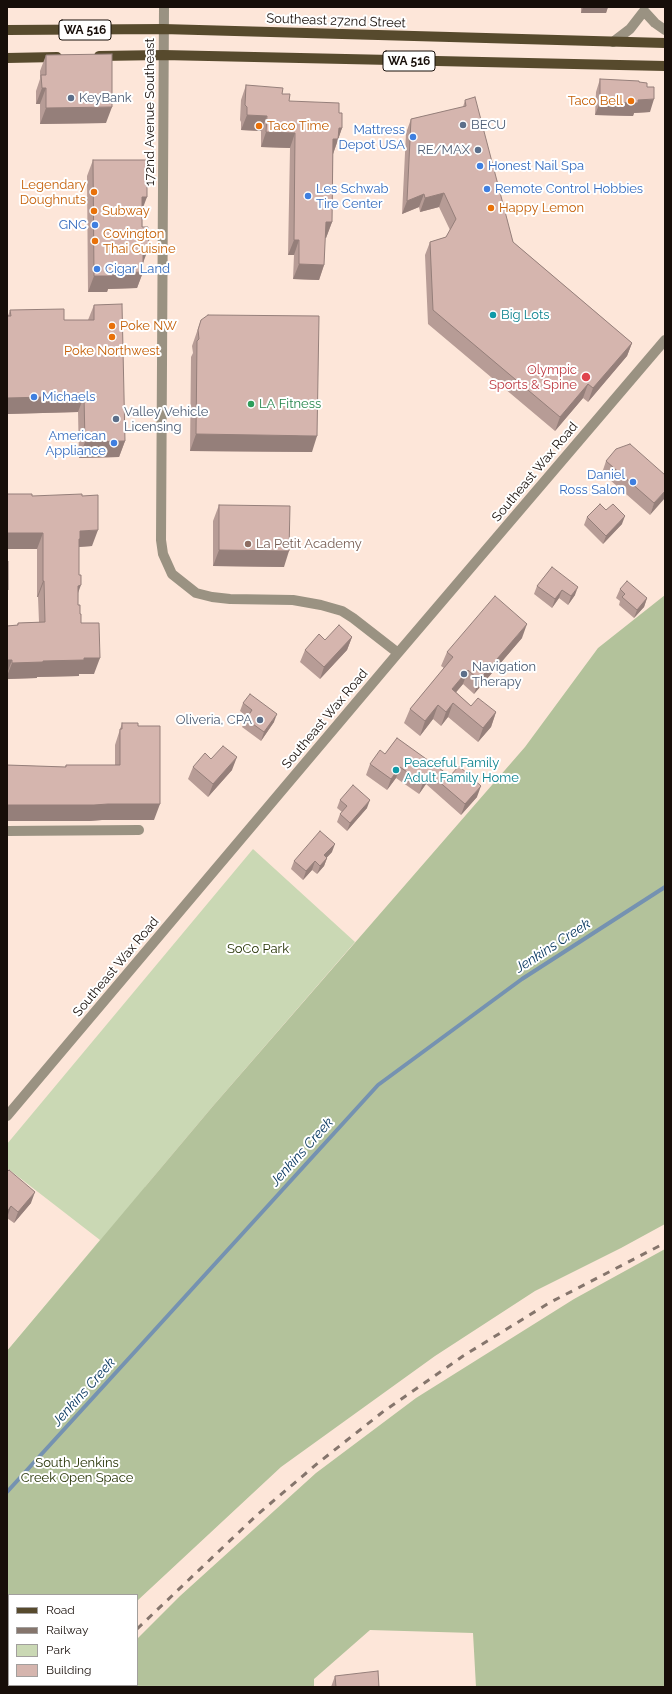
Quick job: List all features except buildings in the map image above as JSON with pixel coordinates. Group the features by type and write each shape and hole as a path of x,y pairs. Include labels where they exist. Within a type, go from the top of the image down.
{"main road":[{"name":"Southeast 272nd Street","path":"7,30 164,29 665,43"},
{"name":"WA 516","path":"90,56 163,55 665,66"},
{"name":"WA 516","path":"7,58 68,57"}],"street":[{"name":"172nd Avenue Southeast","path":"164,7 161,540 163,554 172,574 196,593 230,599 301,601 342,611 398,653"},
{"path":"613,42 630,29 644,9 655,23 665,30"},
{"name":"Southeast Wax Road","path":"7,1116 398,653 665,340"},
{"path":"7,831 139,830"}],"green space":[{"name":"South Jenkins Creek Open Space","path":"665,595 665,1224 535,1291 435,1356 281,1467 138,1600 138,1594 8,1594 8,1686 49,1686 7,1687 7,1351 213,1106 525,747 598,648"},
{"path":"253,849 355,942 145,1187 137,1594 8,1594 8,1686 49,1686 48,1687 7,1687 7,1351 100,1240 7,1168 7,1144"},
{"path":"665,1249 665,1687 476,1687 473,1633 370,1630 314,1679 314,1687 89,1687 138,1686 138,1638 180,1596 316,1473 416,1398 574,1299"}],"waterway":[{"name":"Jenkins Creek","path":"7,1492 378,1085 522,979 665,887"}],"railway":[{"path":"138,1628 258,1514 318,1463 384,1411 463,1356 549,1303 665,1243"}],"place":[{"name":"KeyBank","path":"71,98"},
{"name":"Taco Bell","path":"631,101"},
{"name":"BECU","path":"463,125"},
{"name":"Taco Time","path":"259,126"},
{"name":"Mattress Depot USA","path":"413,137"},
{"name":"RE/MAX","path":"478,150"},
{"name":"Honest Nail Spa","path":"480,166"},
{"name":"Remote Control Hobbies","path":"487,189"},
{"name":"Legendary Doughnuts","path":"94,192"},
{"name":"Les Schwab Tire Center","path":"308,196"},
{"name":"Happy Lemon","path":"491,208"},
{"name":"Subway","path":"94,211"},
{"name":"GNC","path":"95,225"},
{"name":"Covington Thai Cuisine","path":"95,241"},
{"name":"Cigar Land","path":"97,269"},
{"name":"Big Lots","path":"493,315"},
{"name":"Poke NW","path":"112,326"},
{"name":"Poke Northwest","path":"112,337"},
{"name":"Olympic Sports & Spine","path":"586,377"},
{"name":"Michaels","path":"34,397"},
{"name":"LA Fitness","path":"251,404"},
{"name":"Valley Vehicle Licensing","path":"116,419"},
{"name":"American Appliance","path":"114,443"},
{"name":"Daniel Ross Salon","path":"633,482"},
{"name":"La Petit Academy","path":"248,544"},
{"name":"Navigation Therapy","path":"464,674"},
{"name":"Oliveria, CPA","path":"260,720"},
{"name":"Peaceful Family Adult Family Home","path":"396,770"}],"park label":[{"name":"SoCo Park","path":"258,949"}]}
